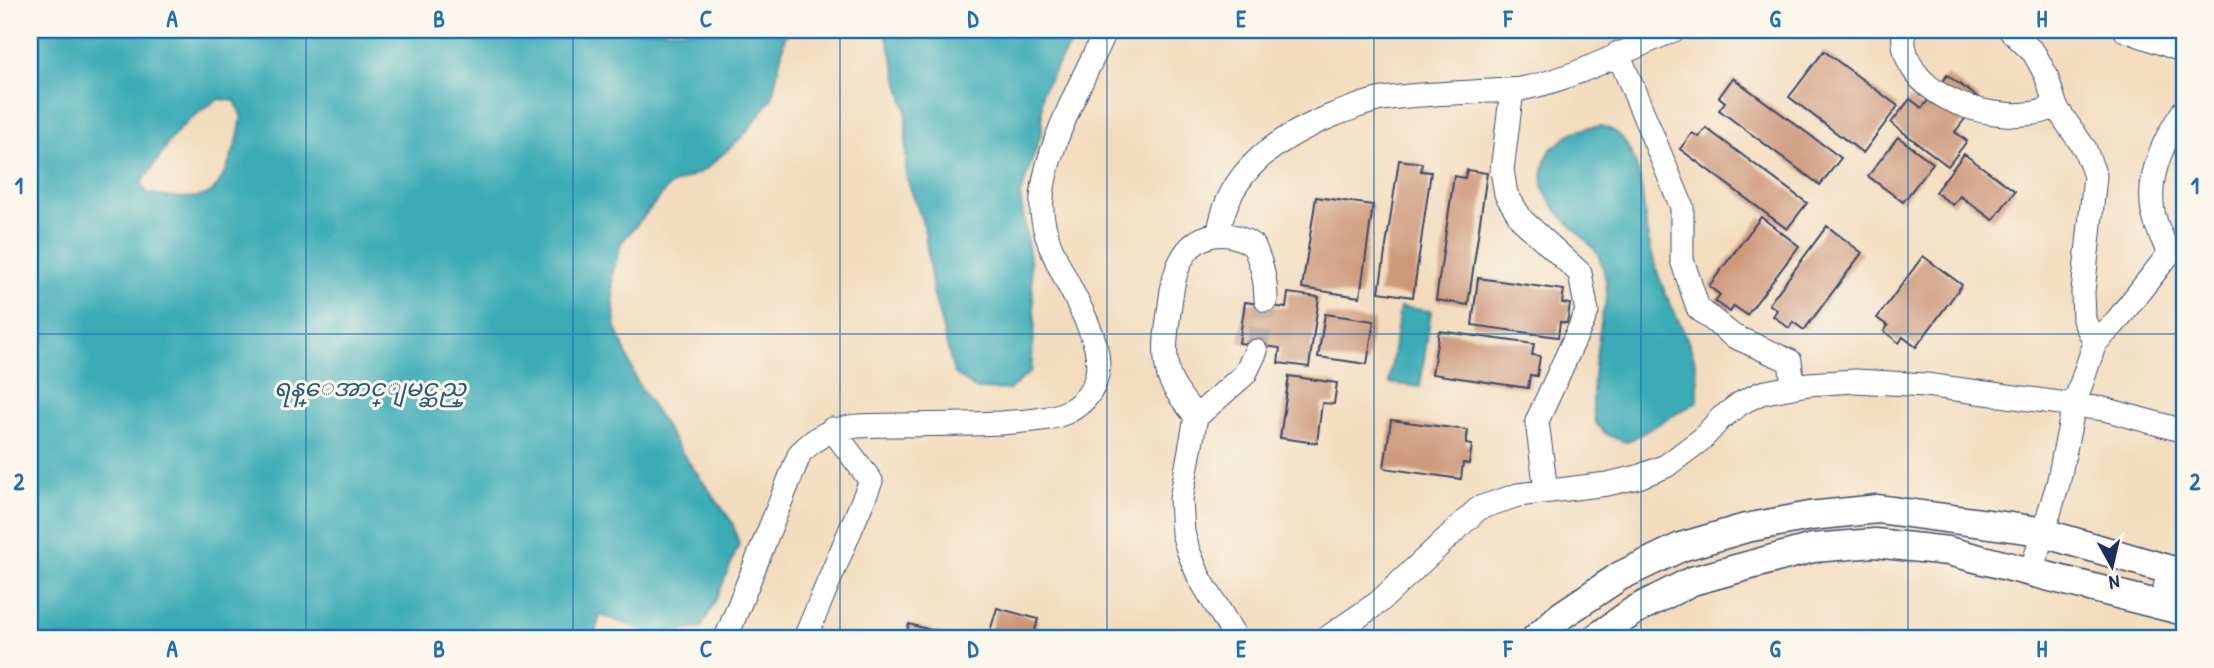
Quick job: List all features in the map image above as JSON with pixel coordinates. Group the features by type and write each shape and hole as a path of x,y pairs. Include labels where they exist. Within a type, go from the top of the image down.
{"main road":[{"path":"1536,638 1562,615 1620,576 1681,547 1746,528 1810,516 1878,509 2045,533 2177,572"},
{"path":"1596,638 1635,610 1692,581 1813,548 1875,543 1948,551 2173,608"}],"street":[{"path":"726,638 800,453 818,435 832,429 857,426 1030,421 1067,412 1083,401 1094,386 1099,369 1096,349 1088,324 1052,247 1043,220 1043,187 1062,127 1106,30"},
{"path":"1219,233 1222,212 1242,175 1266,152 1319,121 1380,100 1544,85 1674,30"},
{"path":"1904,30 1905,57 1919,80 1944,96 1983,112 2035,113 2056,107"},
{"path":"2010,30 2034,53 2046,75 2056,107 2085,149 2095,176 2083,292 2084,320 2095,343"},
{"path":"2125,30 2184,51"},
{"path":"1618,54 1682,206 1682,260 1698,308 1733,336 1790,361 1793,386"},
{"path":"1512,90 1502,170 1506,194 1522,220 1580,273 1587,312 1537,421 1546,491"},
{"path":"2031,572 2045,533 2071,433 2074,405 2095,343 2177,250 2155,222 2151,198 2153,175 2165,142 2184,110"},
{"path":"1196,417 1170,377 1165,346 1177,267 1189,249 1202,238 1219,233 1233,235 1254,246 1263,266 1266,300"},
{"path":"1236,638 1199,577 1183,533 1181,499 1196,417 1245,374 1256,351"},
{"path":"1327,638 1378,602 1479,508 1518,495 1607,484 1638,477 1666,466 1682,456 1720,419 1741,403 1761,393 1793,386 1855,381 1926,385 2104,409 2184,431"},
{"path":"805,638 872,481 832,429"},
{"path":"2173,608 2177,572"}],"water":[{"name":"ရန္ေအာင္ျမင္ဆည္","path":"30,30 789,30 785,37 772,98 744,135 705,170 669,186 621,243 612,275 615,324 637,382 680,450 732,522 739,544 701,628 652,633 600,615 594,638 30,638","holes":["219,99 235,101 241,116 239,134 227,168 211,192 189,198 147,193 141,183 179,130"]},
{"path":"885,30 1078,30 1042,92 1042,131 1020,195 1030,258 1035,323 1031,371 1009,390 976,389 954,373 933,292 924,226 906,176 906,110"},
{"path":"1601,126 1611,129 1621,137 1634,158 1655,265 1690,346 1697,372 1697,402 1627,442 1611,437 1599,427 1593,407 1596,357 1607,295 1602,265 1594,249 1552,204 1542,179 1544,164 1552,148 1574,132"},
{"path":"1400,307 1431,311 1420,387 1389,383"}],"building":[{"path":"1824,51 1898,106 1863,153 1789,97"},
{"path":"1947,75 1980,99 1955,132 1967,141 1948,166 1891,123 1910,99 1922,108"},
{"path":"1733,78 1841,158 1820,185 1719,110 1725,102 1719,97"},
{"path":"1706,128 1807,203 1787,229 1680,149 1692,133 1699,137"},
{"path":"1898,137 1933,163 1903,202 1868,176"},
{"path":"1964,154 2015,191 1993,220 1960,196 1953,205 1935,192"},
{"path":"1399,160 1422,163 1421,171 1431,172 1413,297 1379,292"},
{"path":"1467,170 1487,173 1468,305 1436,300 1454,176 1465,178"},
{"path":"1316,197 1373,205 1360,297 1302,288"},
{"path":"1761,217 1799,246 1747,315 1734,306 1730,312 1715,301 1720,295 1709,286"},
{"path":"1827,226 1862,253 1804,330 1793,322 1789,328 1773,316 1777,310 1769,304"},
{"path":"1923,256 1962,285 1916,347 1903,337 1899,343 1884,331 1888,326 1877,318"},
{"path":"1478,278 1564,290 1562,303 1570,304 1567,323 1560,322 1558,337 1472,325"},
{"path":"1288,293 1319,297 1309,367 1278,363 1280,348 1239,343 1245,302 1286,308"},
{"path":"1325,314 1374,321 1367,364 1318,357"},
{"path":"1439,331 1534,344 1532,355 1540,356 1537,376 1530,375 1528,388 1432,374"},
{"path":"1289,376 1337,383 1334,404 1322,403 1317,443 1280,438"},
{"path":"1391,420 1468,430 1466,444 1472,445 1469,464 1463,463 1461,479 1384,468"},
{"path":"997,608 1038,619 1033,638 988,638"},
{"path":"909,624 956,637 956,638 905,638"}],"tunnel":[{"path":"1256,351 1266,300"}]}
